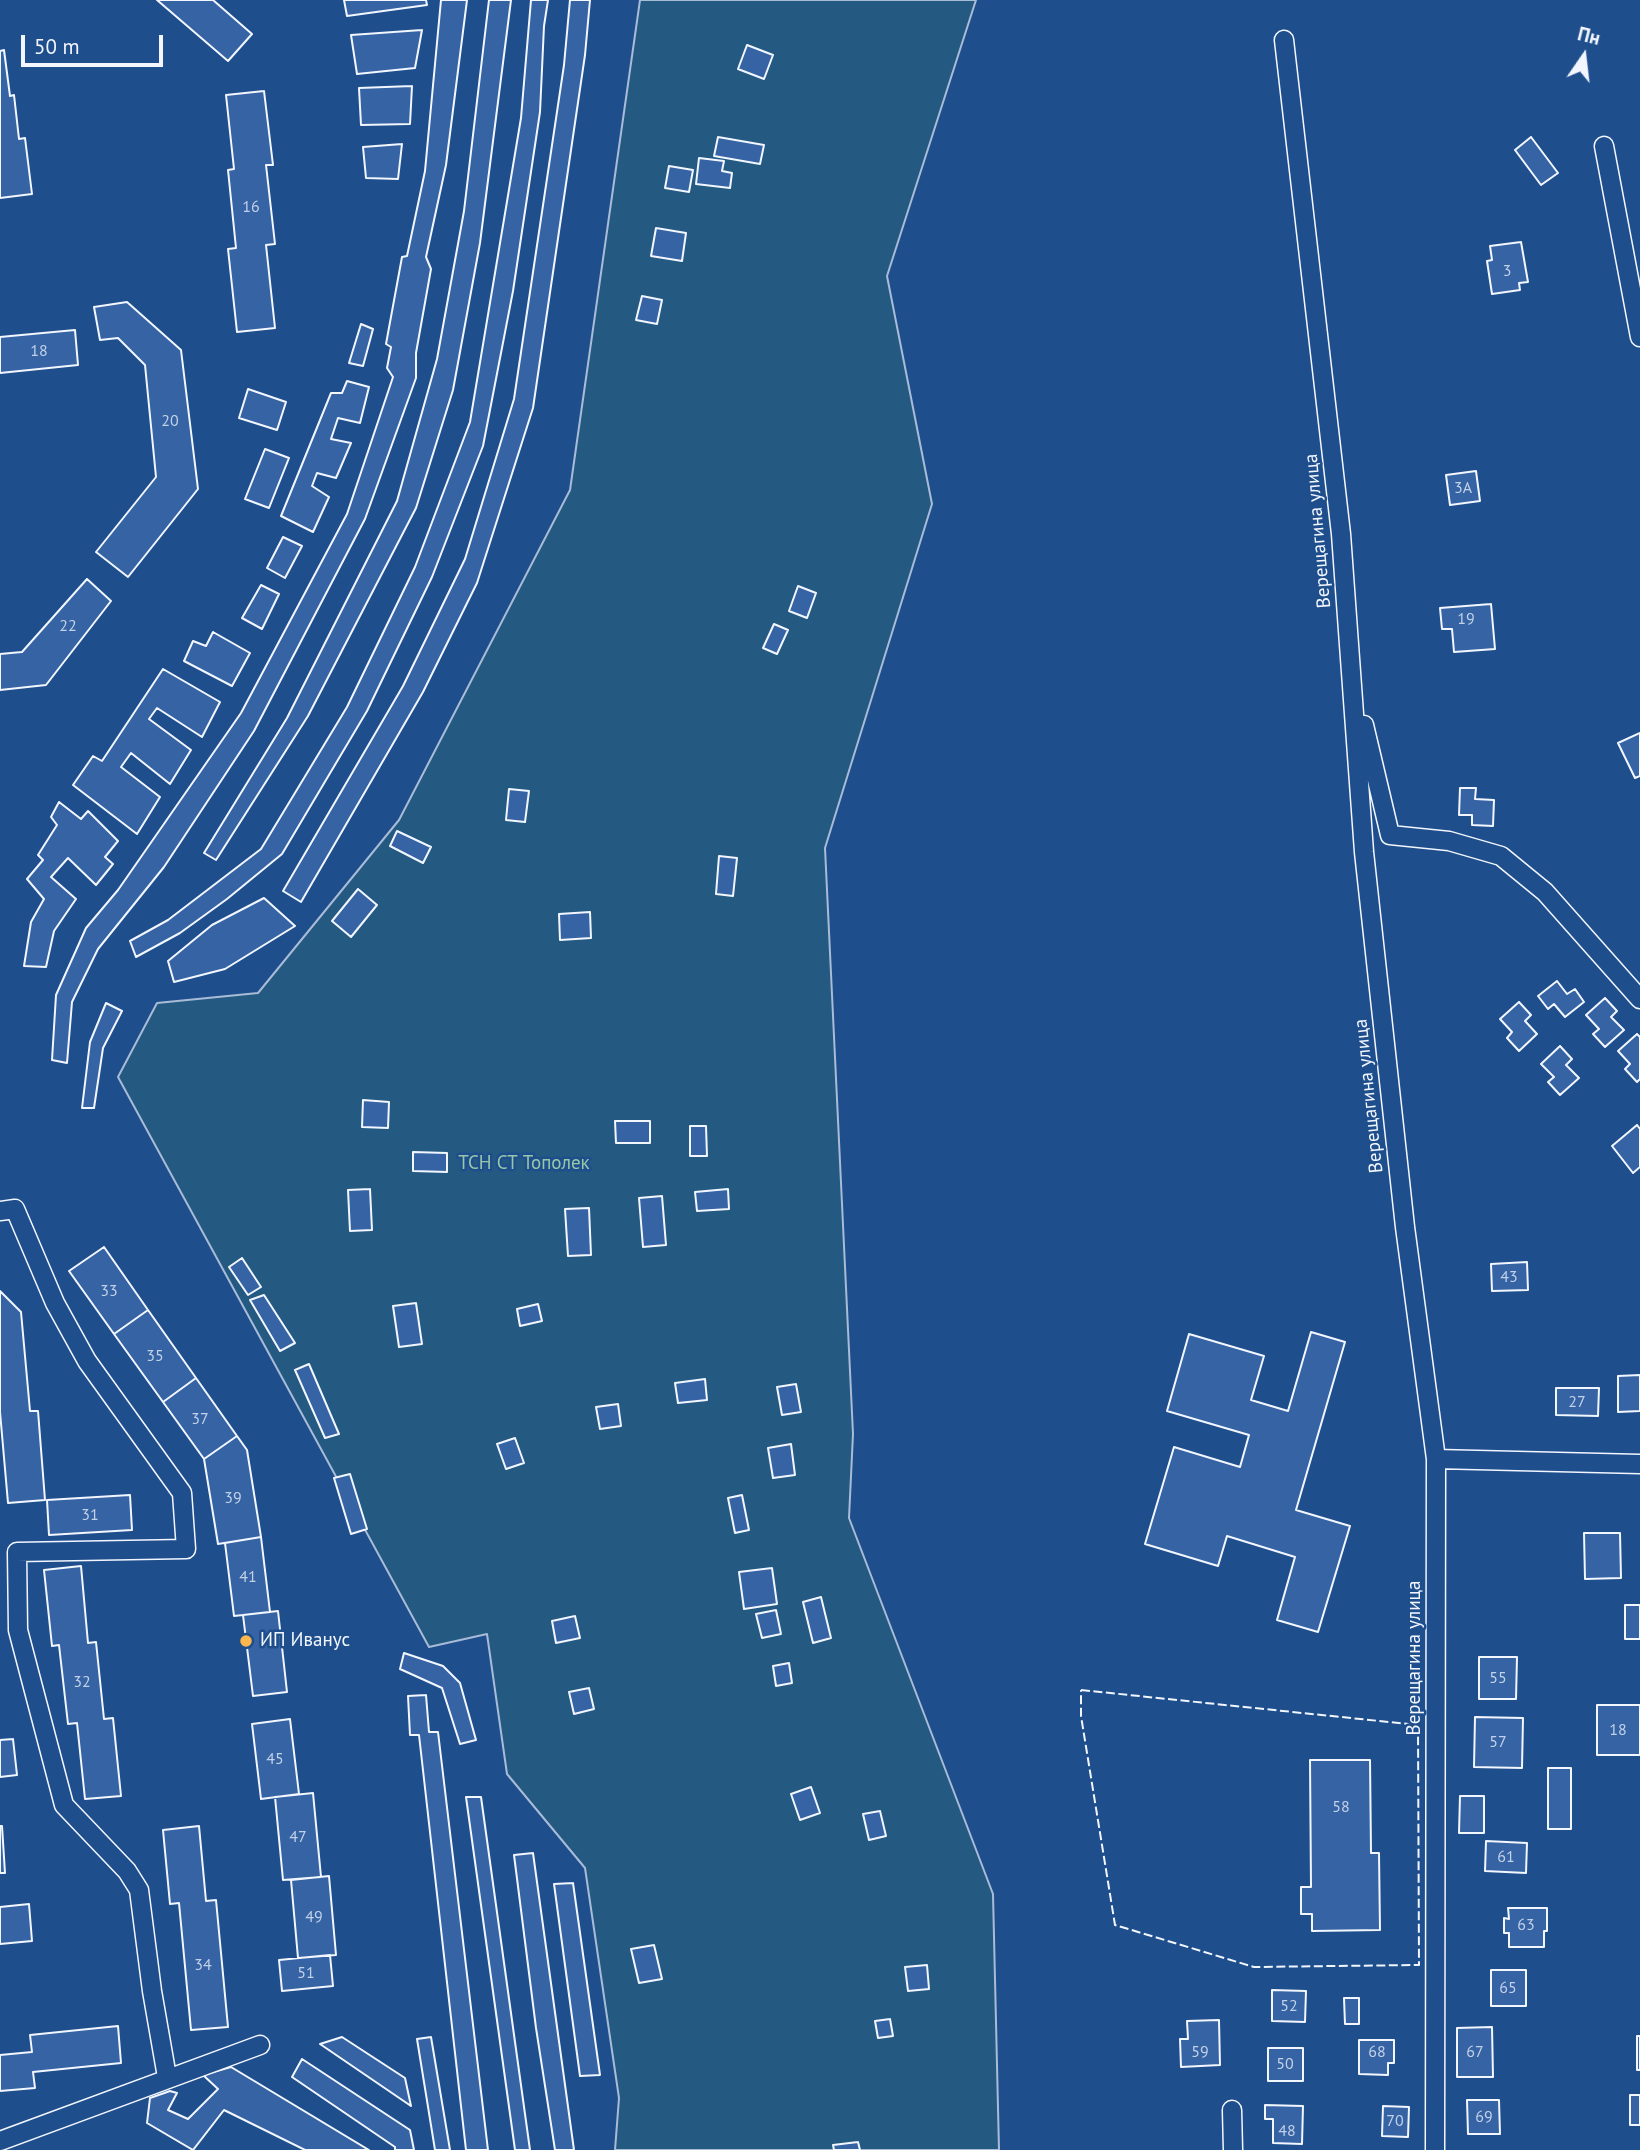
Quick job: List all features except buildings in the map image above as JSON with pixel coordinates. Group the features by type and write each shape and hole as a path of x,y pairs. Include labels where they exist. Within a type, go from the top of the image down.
{"street":[{"name":"Верещагина улица","path":"1284,40 1341,534 1364,852 1399,1172 1436,1459 1435,2150"},
{"path":"1604,146 1640,337"},
{"path":"1351,671 1390,835 1448,841 1501,856 1545,892 1640,999"},
{"path":"0,1211 15,1209 55,1303 86,1361 181,1493 186,1549 17,1552 18,1630 64,1805 128,1871 139,1890 167,2077"},
{"path":"1436,1459 1640,1464"},
{"path":"0,2141 167,2077 260,2045"},
{"path":"1232,2110 1233,2150"}],"green space":[{"name":"ТСН СТ Тополек","path":"640,0 976,0 887,276 932,504 825,848 853,1434 849,1518 993,1894 999,2150 615,2150 619,2098 585,1868 507,1774 487,1634 429,1647 118,1077 157,1003 258,993 399,820 570,490"}],"fence":[{"path":"1081,1690 1418,1725 1419,1965 1254,1967 1115,1925 1081,1716 1081,1690"}],"place":[{"name":"ИП Иванус","path":"246,1641"}]}
